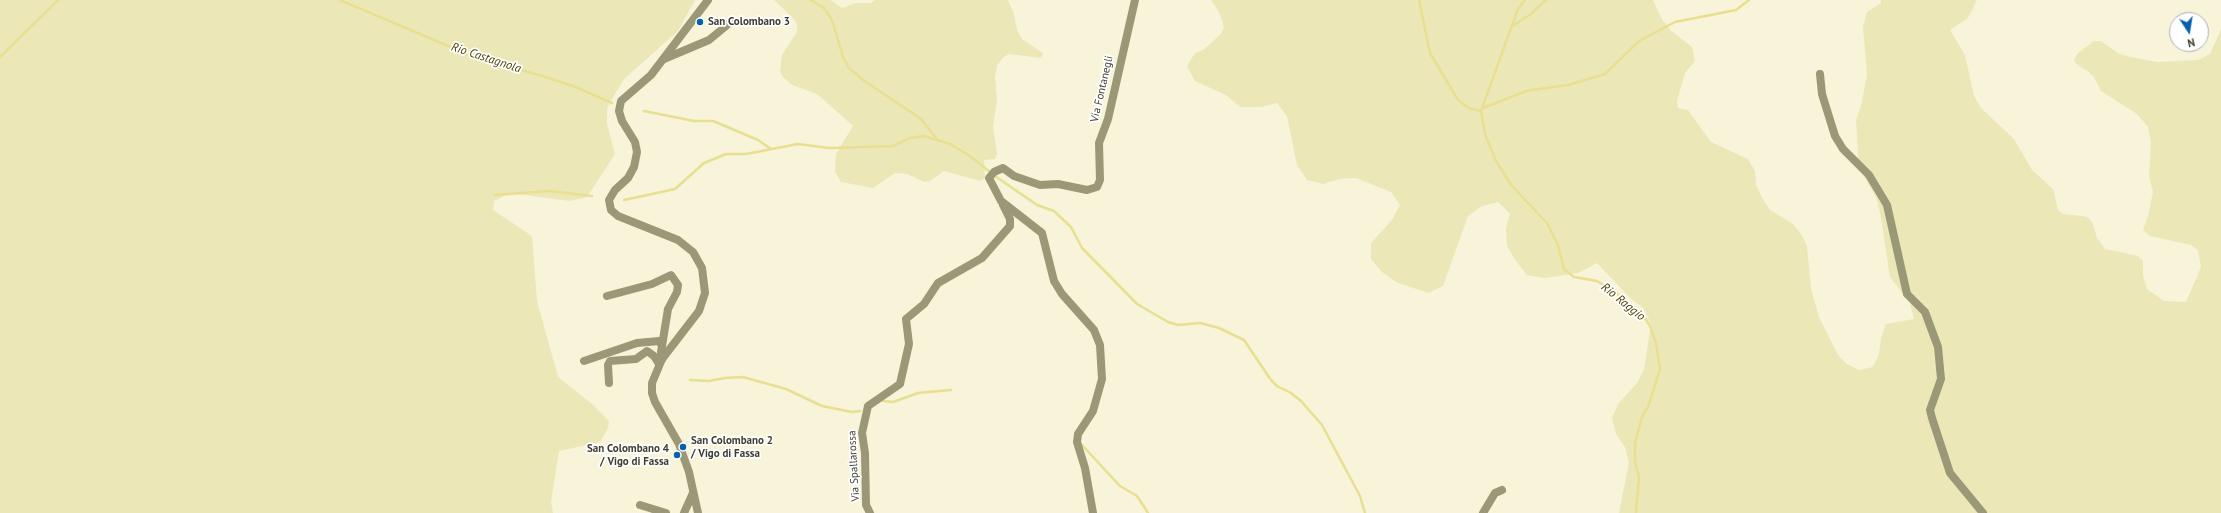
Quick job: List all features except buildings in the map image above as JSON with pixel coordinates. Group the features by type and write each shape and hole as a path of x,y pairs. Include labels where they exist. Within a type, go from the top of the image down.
{"street":[{"path":"660,362 699,311 705,293 702,268 693,252 678,240 618,216 611,210 608,200 615,190 628,178 634,167 637,152 635,142 622,121 619,111 621,101 651,75 708,0"},
{"name":"Via Fontanegli","path":"1093,513 1085,468 1077,442 1078,434 1093,411 1102,379 1100,345 1094,330 1062,294 1054,281 1042,233 1000,201 989,178 998,169 1003,168 1014,176 1040,185 1058,184 1086,190 1097,187 1100,180 1099,142 1108,119 1135,0"},
{"path":"664,59 709,40 732,21"},
{"path":"1820,74 1822,94 1835,136 1843,149 1869,175 1887,205 1907,294 1925,312 1938,348 1941,380 1930,410 1932,418 1950,473 1983,513"},
{"name":"Via Spallarossa","path":"870,513 866,505 865,454 862,433 868,406 900,384 909,344 906,319 924,304 938,283 982,258 1010,226 1010,219 1000,201"},
{"path":"607,296 652,284 671,275 678,285 677,292 668,310 660,362 652,383 652,392 679,444 689,472 698,513"},
{"path":"584,360 637,342 659,341 662,346"},
{"path":"609,384 608,365 610,361 636,359 647,351 660,362"},
{"path":"1483,513 1495,493 1502,490"},
{"path":"684,513 693,493"},
{"path":"640,505 666,513"}],"shaded area":[{"path":"0,0 695,0 678,31 624,79 607,108 607,124 615,154 587,197 570,201 510,193 494,201 493,210 532,236 537,301 558,377 592,404 609,421 608,428 600,442 559,451 551,502 553,513 0,513"},
{"path":"774,0 831,0 842,8 856,3 871,3 875,0 1008,0 1014,14 1017,30 1022,39 1043,53 1041,58 1009,54 997,65 995,77 997,99 993,126 997,154 995,159 984,160 985,178 980,181 944,171 930,181 924,182 907,174 895,173 873,188 841,182 835,172 836,154 853,126 817,94 792,85 783,77 780,72 782,55 797,32 797,25 794,19"},
{"path":"1211,0 1653,0 1662,19 1670,30 1692,47 1695,61 1685,73 1677,101 1678,108 1688,110 1711,142 1748,159 1755,171 1756,185 1770,210 1793,224 1801,234 1807,246 1811,289 1819,317 1838,355 1847,364 1859,370 1873,367 1879,354 1881,338 1886,324 1914,319 1910,303 1890,277 1880,212 1876,197 1859,168 1856,120 1861,106 1867,75 1863,27 1867,12 1881,3 1881,0 1977,0 1968,18 1950,30 1965,55 1974,96 1981,108 2014,139 2032,170 2053,189 2058,210 2063,214 2089,218 2093,224 2097,238 2105,249 2138,256 2143,261 2143,276 2147,289 2164,301 2186,302 2201,267 2198,250 2191,245 2150,236 2143,230 2148,216 2153,192 2149,176 2151,142 2148,127 2137,114 2101,91 2094,77 2074,61 2077,54 2094,41 2101,41 2118,53 2130,57 2157,62 2198,60 2210,54 2221,29 2221,513 1619,513 1629,463 1625,447 1616,434 1612,418 1618,404 1637,383 1644,370 1651,324 1643,308 1630,298 1597,263 1578,273 1545,278 1527,275 1507,246 1506,229 1510,214 1498,202 1482,206 1468,216 1443,286 1428,293 1396,282 1382,272 1371,259 1371,243 1392,220 1400,205 1391,192 1356,178 1339,179 1323,184 1307,180 1297,165 1287,116 1277,103 1261,107 1240,107 1226,95 1195,81 1187,66 1195,53 1203,50 1221,34 1224,27 1219,12"}],"waterway":[{"path":"0,57 58,0"},
{"name":"Rio Castagnola","path":"340,0 474,57 546,77 573,86 612,103"},
{"path":"811,0 824,8 832,20 843,57 849,68 863,80 921,119 936,138"},
{"path":"1419,0 1430,53 1458,100 1469,108 1481,111"},
{"name":"Rio Raggio","path":"1525,0 1518,9 1481,111 1485,134 1496,161 1512,186 1547,223 1558,245 1564,269 1574,277 1597,281 1615,292 1644,316 1650,326 1656,343 1660,369 1648,407 1642,417 1635,443 1635,462 1639,477 1636,513"},
{"path":"1514,25 1531,14 1546,0"},
{"path":"1483,108 1526,91 1568,85 1605,74 1639,41 1675,22 1736,10 1749,0"},
{"name":"Rio Castagnola","path":"644,111 694,121 713,121 758,140 771,149"},
{"path":"624,200 675,189 704,163 726,154 746,154 798,144 829,148 893,146 910,138 924,136 950,144 967,154 990,172"},
{"path":"995,176 1037,205 1054,211 1071,227 1082,248 1137,304 1168,322 1178,325 1200,323 1219,328 1244,340 1271,380 1277,386 1291,393 1301,401 1322,425 1360,496 1365,513"},
{"path":"495,195 549,191 592,196"},
{"path":"690,380 709,381 743,377 786,389 822,406 852,412 860,411"},
{"path":"883,401 893,402 918,393 951,390"},
{"path":"1082,445 1120,486 1137,496 1148,513"}],"place":[{"name":"San Colombano 3","path":"700,22"},
{"name":"San Colombano 2 / Vigo di Fassa","path":"683,447"},
{"name":"San Colombano 4 / Vigo di Fassa","path":"677,455"}]}
